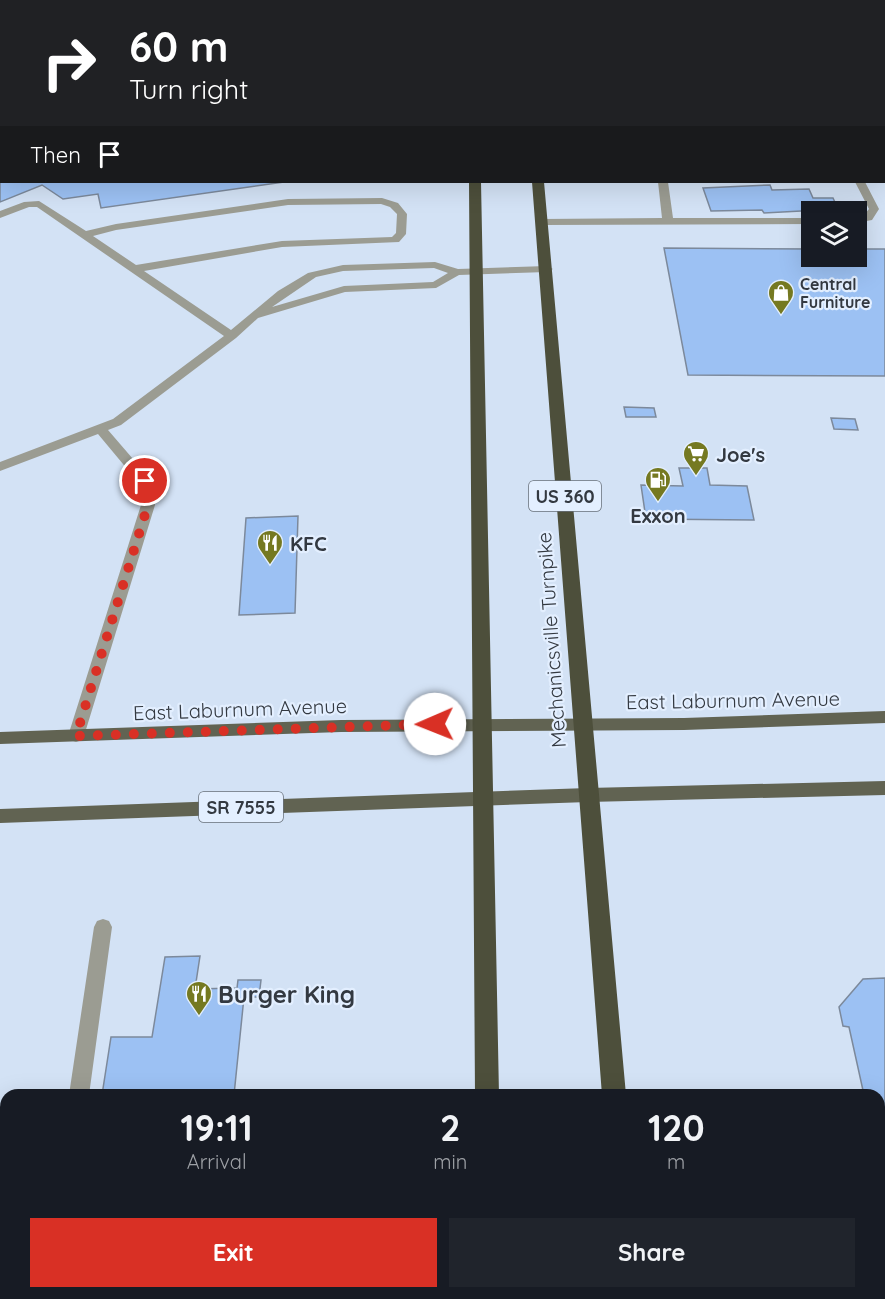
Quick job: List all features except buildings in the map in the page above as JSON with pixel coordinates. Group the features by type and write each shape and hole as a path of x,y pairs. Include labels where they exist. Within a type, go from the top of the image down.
{"highway":[{"path":"475,183 487,1089"},
{"name":"Mechanicsville Turnpike","path":"538,183 613,1089"}],"main road":[{"name":"East Laburnum Avenue","path":"0,738 341,726 583,724 885,717"},
{"path":"483,799 885,788"},
{"name":"SR 7555","path":"0,816 483,799"}],"lane":[{"path":"663,183 668,222"},
{"path":"861,183 874,209 867,218"},
{"path":"85,235 116,227 288,202 382,201 394,205 402,214 401,234 395,240 282,244 135,269"},
{"path":"0,216 28,204 39,204 232,336"},
{"path":"542,222 801,221"},
{"path":"0,467 117,422 232,336 282,293 312,275 343,268 435,265 457,272 547,270"},
{"path":"254,316 344,289 436,285 457,272"},
{"path":"76,736 148,505 145,481 101,430"},
{"path":"80,1089 103,927"}],"place":[{"name":"Central Furniture","path":"781,316"},
{"name":"Joe's","path":"696,477"},
{"name":"Exxon","path":"658,503"},
{"name":"KFC","path":"270,566"},
{"name":"Burger King","path":"199,1017"}],"route":[{"path":"145,481 148,505 76,736 435,724"}]}
